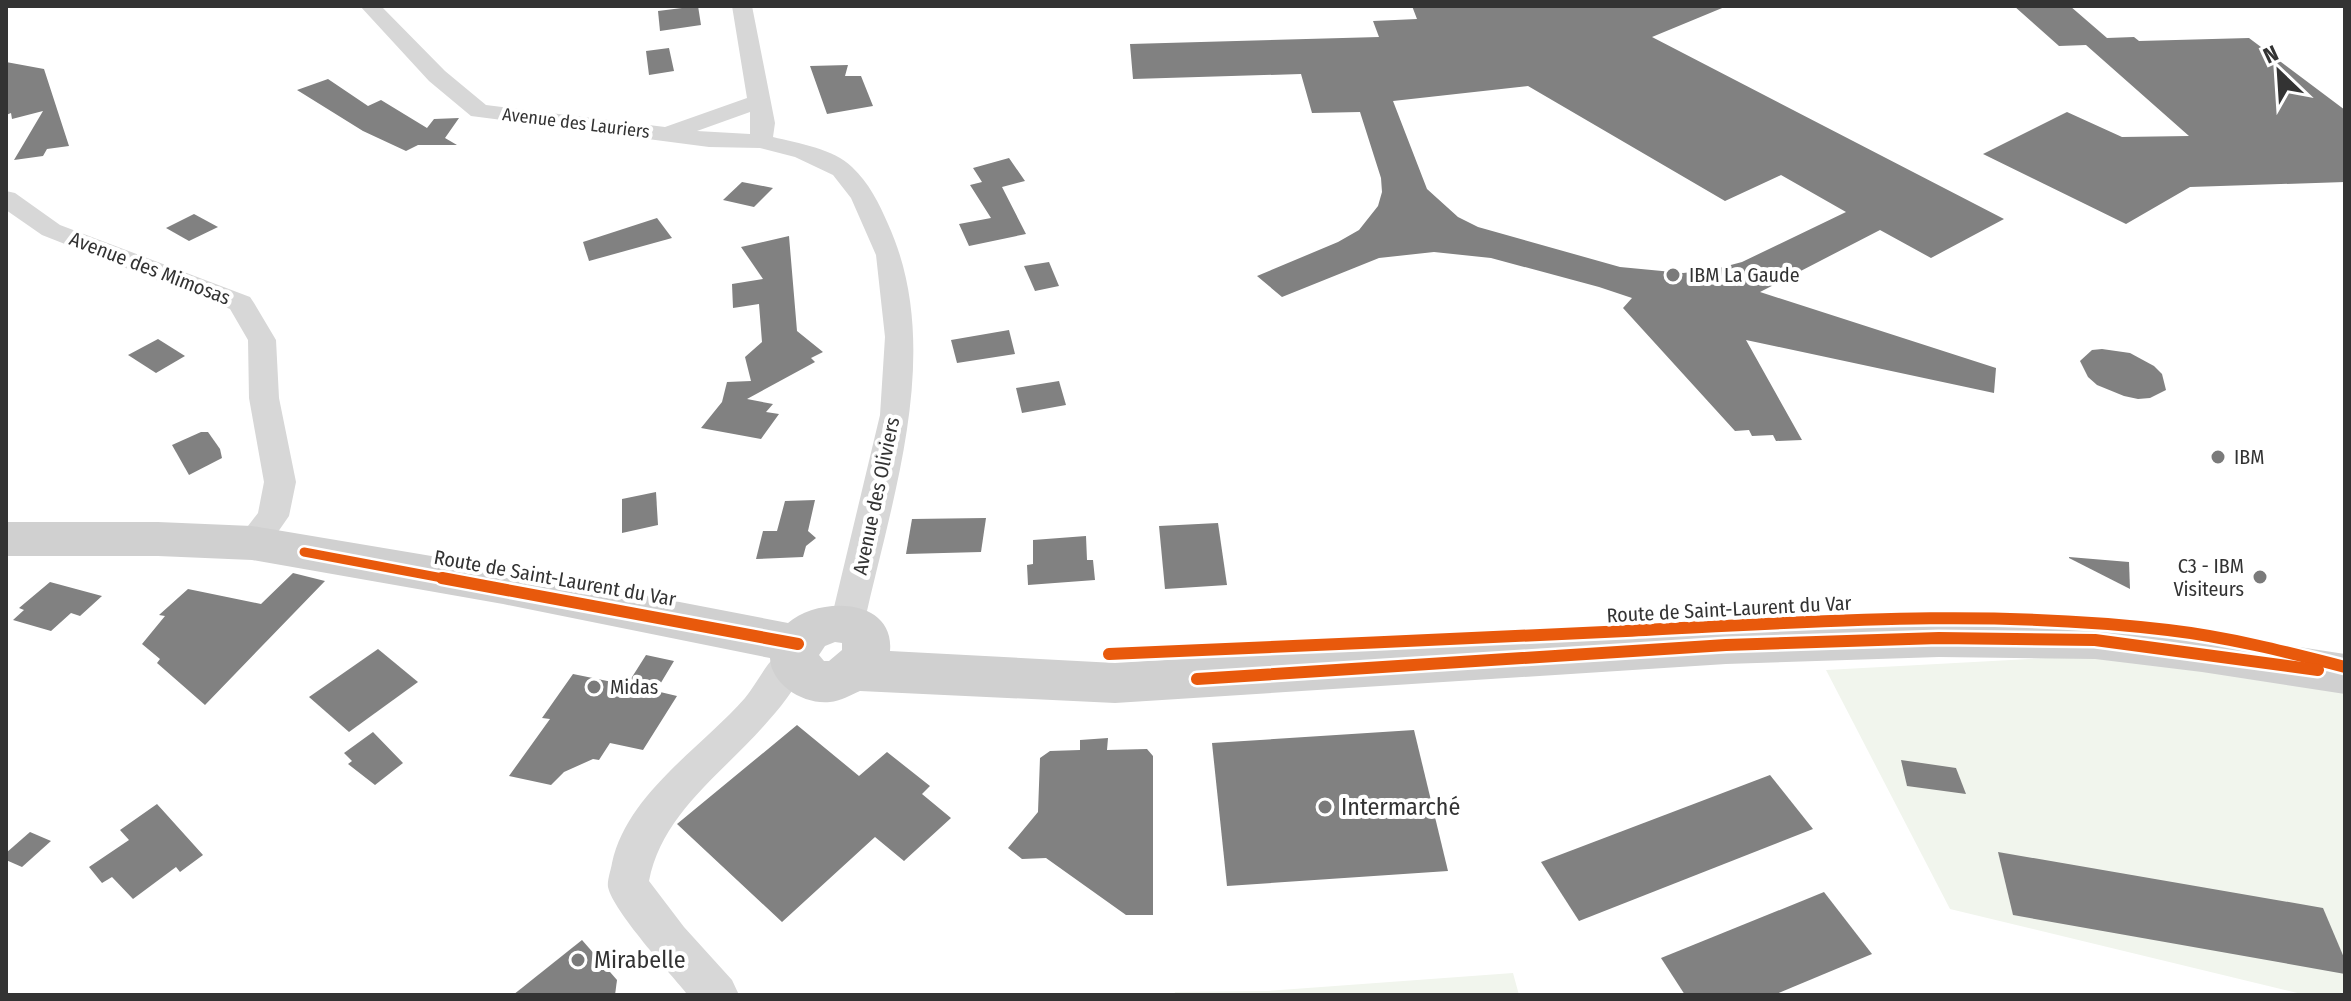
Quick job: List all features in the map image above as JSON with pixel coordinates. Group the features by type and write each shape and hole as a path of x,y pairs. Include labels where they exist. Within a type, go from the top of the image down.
{"main road":[{"name":"Route de Saint-Laurent du Var","path":"6,539 158,539 252,543 503,586 905,670 1023,682 1115,683 1806,641 2020,637 2095,640 2202,652 2345,674"},
{"name":"Route de Saint-Laurent du Var","path":"829,654 910,652 1074,657 1779,624 2028,618 2161,627 2276,647 2345,667"}],"street":[{"path":"742,6 759,101 761,141"},
{"name":"Avenue des Lauriers","path":"380,9 437,76 479,111 709,140 761,141"},
{"path":"668,134 759,101"},
{"name":"Avenue des Oliviers","path":"761,141 803,152 842,170 863,196 889,255 899,337 895,415 829,654"},
{"name":"Avenue des Mimosas","path":"6,198 51,230 240,303 262,340 264,398 280,482 273,516 252,543"},
{"path":"717,995 669,941 628,885 635,850 667,800 758,708 829,654"}],"shaded area":[{"path":"2084,656 2345,689 2345,995 2306,995 1950,909 1826,670"},
{"path":"1513,973 1519,995 1174,995 1175,992 1268,991"}],"building":[{"path":"698,6 701,25 660,31 658,11"},
{"path":"1412,6 1727,6 1652,37 2004,219 1931,258 1880,230 1760,292 1996,368 1994,393 1746,340 1802,440 1776,441 1773,435 1752,436 1749,430 1735,431 1623,308 1632,298 1599,287 1491,258 1434,252 1379,258 1282,297 1257,276 1359,230 1378,206 1382,192 1381,178 1360,112 1312,113 1301,74 1133,79 1130,44 1379,37 1373,21 1417,19","holes":["1528,86 1725,201 1781,175 1846,212 1742,262 1712,270 1683,273 1620,267 1478,227 1458,217 1427,189 1393,101"]},
{"path":"2014,6 2070,6 2107,38 2134,37 2139,41 2249,38 2345,110 2345,182 2190,187 2126,224 1983,154 2067,112 2122,137 2189,136 2086,45 2059,46"},
{"path":"669,48 674,71 649,75 646,51"},
{"path":"6,62 44,69 69,146 47,149 43,156 14,160 43,111 12,119 11,113 6,115"},
{"path":"848,65 845,76 861,76 873,106 827,114 810,66"},
{"path":"328,79 368,106 381,100 427,128 434,119 459,118 445,138 457,145 418,145 406,151 363,131 297,90"},
{"path":"1009,158 1025,181 1002,187 1026,234 969,246 959,224 991,218 970,185 982,182 973,168"},
{"path":"742,182 773,188 754,207 723,200"},
{"path":"194,214 218,227 189,241 166,228"},
{"path":"657,218 672,238 589,261 583,242"},
{"path":"789,236 797,331 823,352 811,358 815,362 747,399 773,404 766,412 779,414 761,439 701,428 722,402 727,382 751,381 745,357 762,342 759,304 733,308 732,284 763,279 741,247"},
{"path":"1049,262 1059,286 1035,291 1024,266"},
{"path":"1009,330 1015,354 957,363 951,340"},
{"path":"158,339 185,356 156,373 128,355"},
{"path":"2092,350 2130,353 2154,366 2162,374 2166,390 2150,398 2138,399 2097,385 2088,377 2080,361"},
{"path":"1059,381 1066,405 1022,413 1016,388"},
{"path":"208,432 220,449 222,458 189,475 172,445"},
{"path":"656,492 658,525 622,533 622,499"},
{"path":"815,500 808,531 816,538 806,546 803,557 756,559 763,531 777,531 785,501"},
{"path":"986,518 981,552 906,554 912,519"},
{"path":"1218,523 1227,585 1165,589 1159,526"},
{"path":"1086,536 1087,560 1093,560 1095,580 1028,585 1027,565 1033,564 1033,540"},
{"path":"2069,558 2129,562 2130,589"},
{"path":"293,573 325,581 205,705 157,663 160,659 142,644 165,616 159,615 188,589 261,604"},
{"path":"50,582 102,596 80,616 71,613 51,631 13,620 24,610 19,608"},
{"path":"378,649 418,682 349,732 309,697"},
{"path":"646,655 674,661 656,691 677,696 643,750 610,743 599,760 593,759 564,772 551,785 509,776 550,719 542,718 573,674 627,685"},
{"path":"797,725 859,776 887,752 930,786 922,794 951,818 904,861 875,837 782,922 677,824"},
{"name":"Intermarché","path":"1414,730 1448,871 1227,886 1212,743"},
{"path":"373,732 403,763 375,785 348,764 352,761 344,753"},
{"path":"1108,738 1107,750 1147,749 1153,756 1153,915 1126,915 1046,858 1022,859 1008,848 1038,812 1040,758 1050,751 1080,750 1080,740"},
{"path":"1901,760 1956,768 1966,794 1907,786"},
{"path":"1770,775 1813,829 1579,921 1541,862"},
{"path":"157,804 203,855 180,872 176,867 133,899 112,877 102,883 89,867 129,840 120,830"},
{"path":"30,832 51,841 22,867 6,860 6,853"},
{"path":"1998,852 2323,908 2345,960 2345,974 2013,915"},
{"path":"1824,892 1872,954 1774,995 1685,995 1661,958"},
{"name":"Mirabelle","path":"582,940 617,980 615,995 513,995"}],"cycle path":[{"path":"304,552 798,644"},
{"path":"1109,654 1812,621 1992,618 2081,621 2170,630 2258,645 2345,667"},
{"path":"1197,679 1726,645 1939,638 2095,640 2318,670"}],"place":[{"name":"IBM La Gaude","path":"1673,275"},
{"name":"IBM","path":"2218,457"},
{"name":"C3 - IBM Visiteurs","path":"2260,577"},
{"name":"Midas","path":"594,687"},
{"name":"Intermarché","path":"1325,807"},
{"name":"Mirabelle","path":"578,960"}]}
